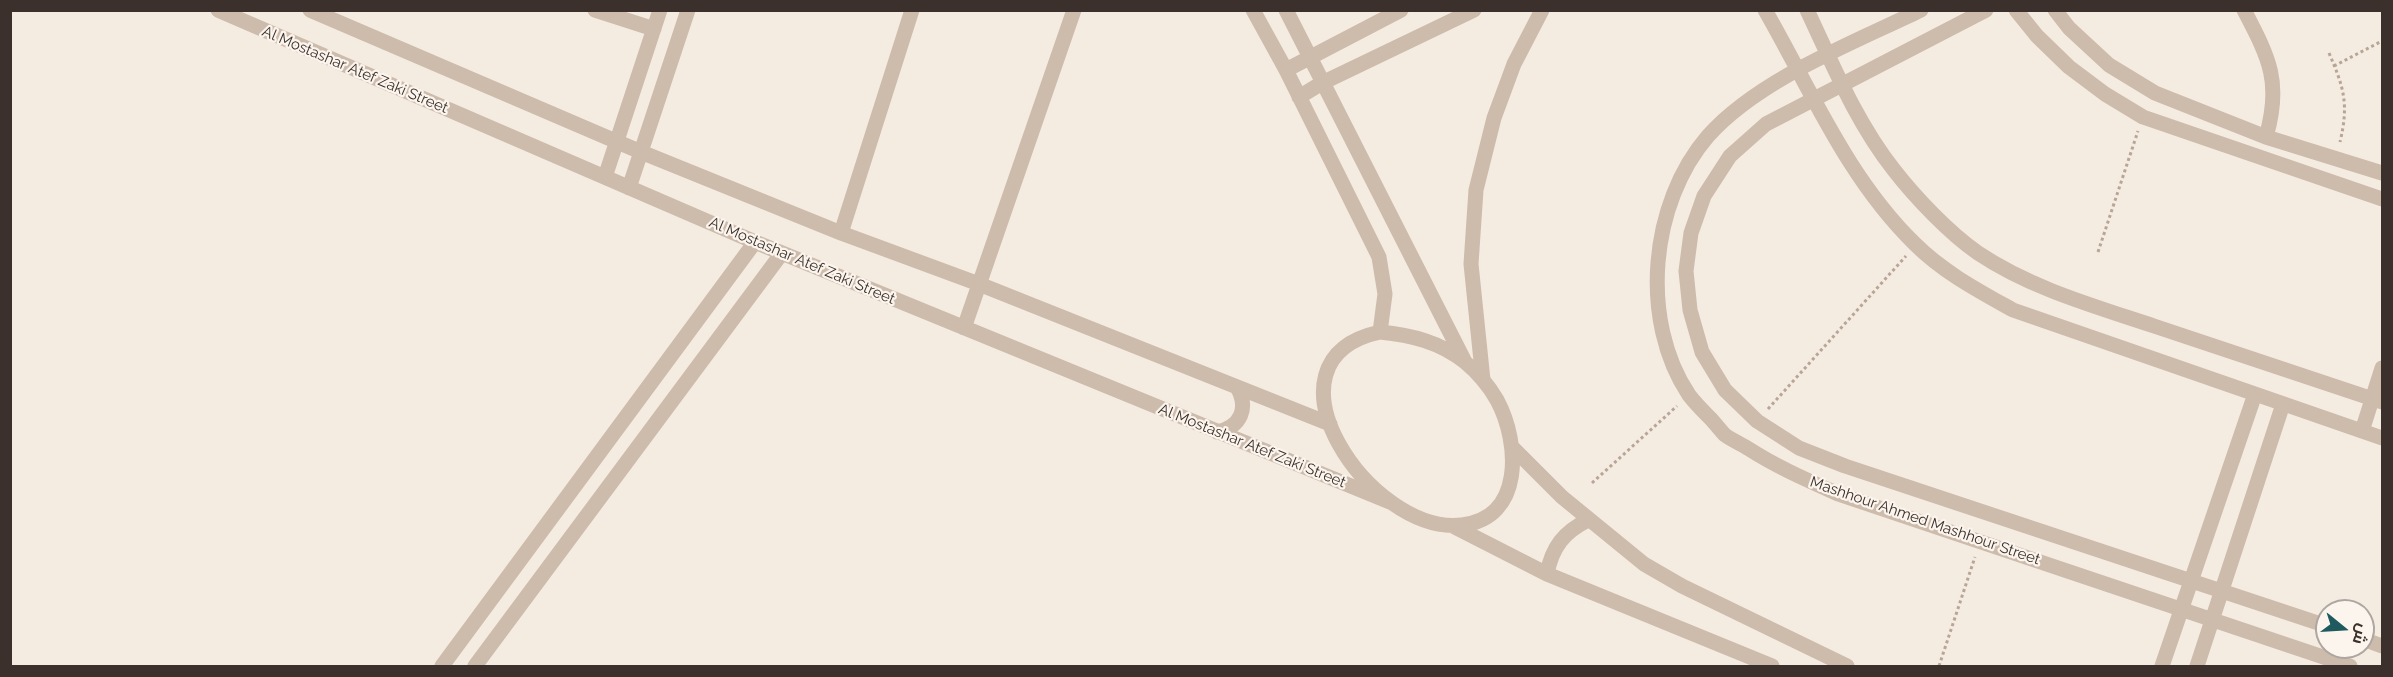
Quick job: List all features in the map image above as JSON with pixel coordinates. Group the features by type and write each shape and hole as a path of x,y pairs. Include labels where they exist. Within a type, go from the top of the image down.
{"street":[{"name":"Al Mostashar Atef Zaki Street","path":"218,10 755,242 1390,502"},
{"path":"310,10 641,152 841,233 979,284 1330,424"},
{"path":"595,10 654,29"},
{"path":"605,177 660,10"},
{"path":"629,188 688,10"},
{"path":"841,233 912,10"},
{"path":"964,328 1074,10"},
{"path":"1253,10 1299,97 1393,255 1466,362 1497,400 1507,423 1512,447 1513,472 1507,494 1494,513 1474,524 1453,526"},
{"path":"1286,10 1322,83 1393,255 1380,332"},
{"path":"1286,70 1401,10"},
{"path":"1299,97 1322,83 1474,10"},
{"path":"1483,380 1471,264 1476,190 1494,118 1514,64 1542,10"},
{"path":"1765,10 1835,138 1859,176 1886,212 1916,245 1962,281 2013,310 2382,438"},
{"path":"1807,10 1841,84 1866,130 1894,171 1927,208 1977,252 2026,280 2079,301 2378,401"},
{"name":"Mashhour Ahmed Mashhour Street","path":"1921,10 1799,70 1748,100 1708,136 1677,182 1663,223 1657,267 1660,311 1668,352 1689,395 1725,435 1779,468 1838,494 2350,666"},
{"name":"Mashhour Ahmed Mashhour Street","path":"1986,10 1766,124 1730,156 1704,196 1691,233 1686,271 1690,310 1702,352 1725,390 1757,421 1799,448 1845,466 2315,622"},
{"path":"2016,10 2037,36 2069,67 2105,94 2143,117 2382,199"},
{"path":"2055,10 2069,28 2109,65 2155,93 2266,137 2382,173"},
{"path":"2244,10 2266,54 2272,73 2273,114 2266,137"},
{"path":"442,666 755,242"},
{"path":"475,666 782,253"},
{"path":"1466,362 1422,339 1380,332 1364,336 1348,344 1335,357 1326,372 1322,390 1324,407 1344,454 1364,481 1390,502 1419,518 1453,526 1547,574 1772,666"},
{"path":"2362,431 2378,401 2382,368"},
{"path":"1217,432 1235,424 1241,416 1244,406 1237,387"},
{"path":"2162,666 2255,394"},
{"path":"2197,666 2283,404"},
{"path":"1512,447 1588,520 1626,551 1663,576 1847,666"},
{"path":"1547,574 1555,547 1564,535 1588,520"}],"path":[{"path":"2334,66 2382,41"},
{"path":"2329,53 2342,83 2346,106 2336,159"},
{"path":"2098,252 2143,117"},
{"path":"1757,421 1916,245"},
{"path":"1592,483 1689,395"},
{"path":"1939,666 1980,542"}]}
